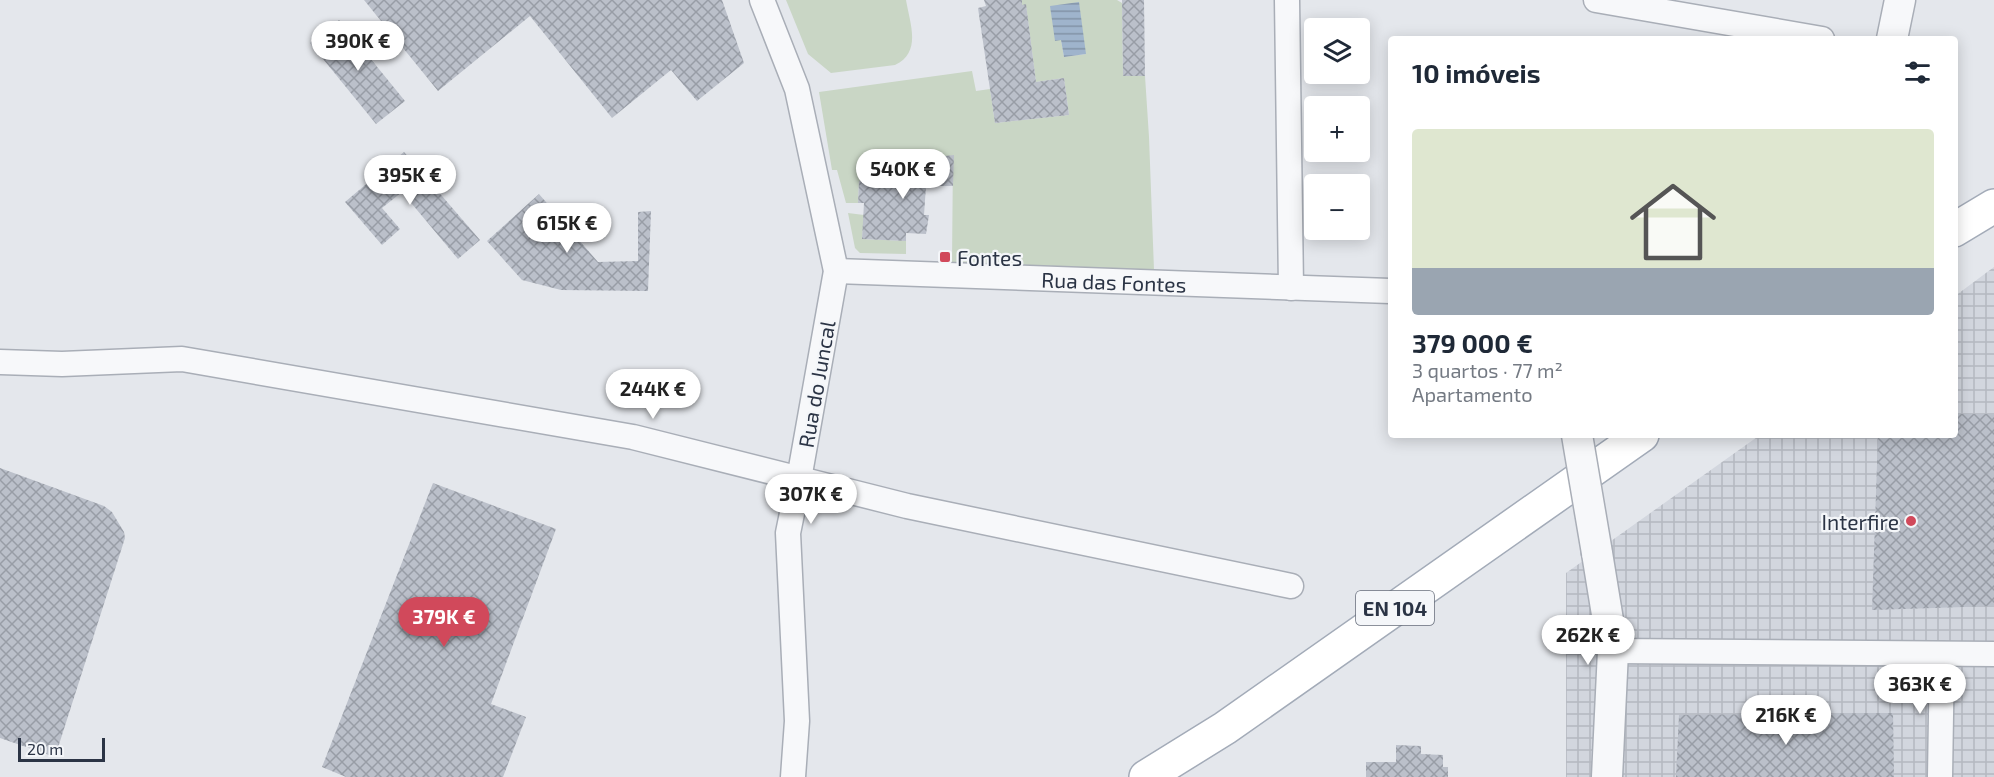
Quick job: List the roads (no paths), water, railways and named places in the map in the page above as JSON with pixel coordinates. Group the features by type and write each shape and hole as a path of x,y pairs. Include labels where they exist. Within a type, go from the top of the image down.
{"main road":[{"path":"1958,228 1994,206"},
{"name":"EN 104","path":"1146,777 1225,728 1638,438"}],"street":[{"name":"Rua do Juncal","path":"762,0 797,89 836,271 788,532 797,721 793,777"},
{"path":"1287,0 1291,288"},
{"path":"1596,0 1805,36"},
{"path":"1893,36 1900,0"},
{"name":"Rua das Fontes","path":"836,271 1388,291"},
{"path":"0,362 62,364 182,359 633,437 907,506 1291,586"},
{"path":"1578,438 1613,651 1607,777"},
{"path":"1613,651 1994,654"},
{"path":"1940,777 1942,654"}],"water":[{"path":"1079,2 1086,54 1064,57 1061,40 1055,41 1050,6"}],"place":[{"name":"Fontes","path":"945,257"},
{"name":"Interfire","path":"1911,521"}]}
